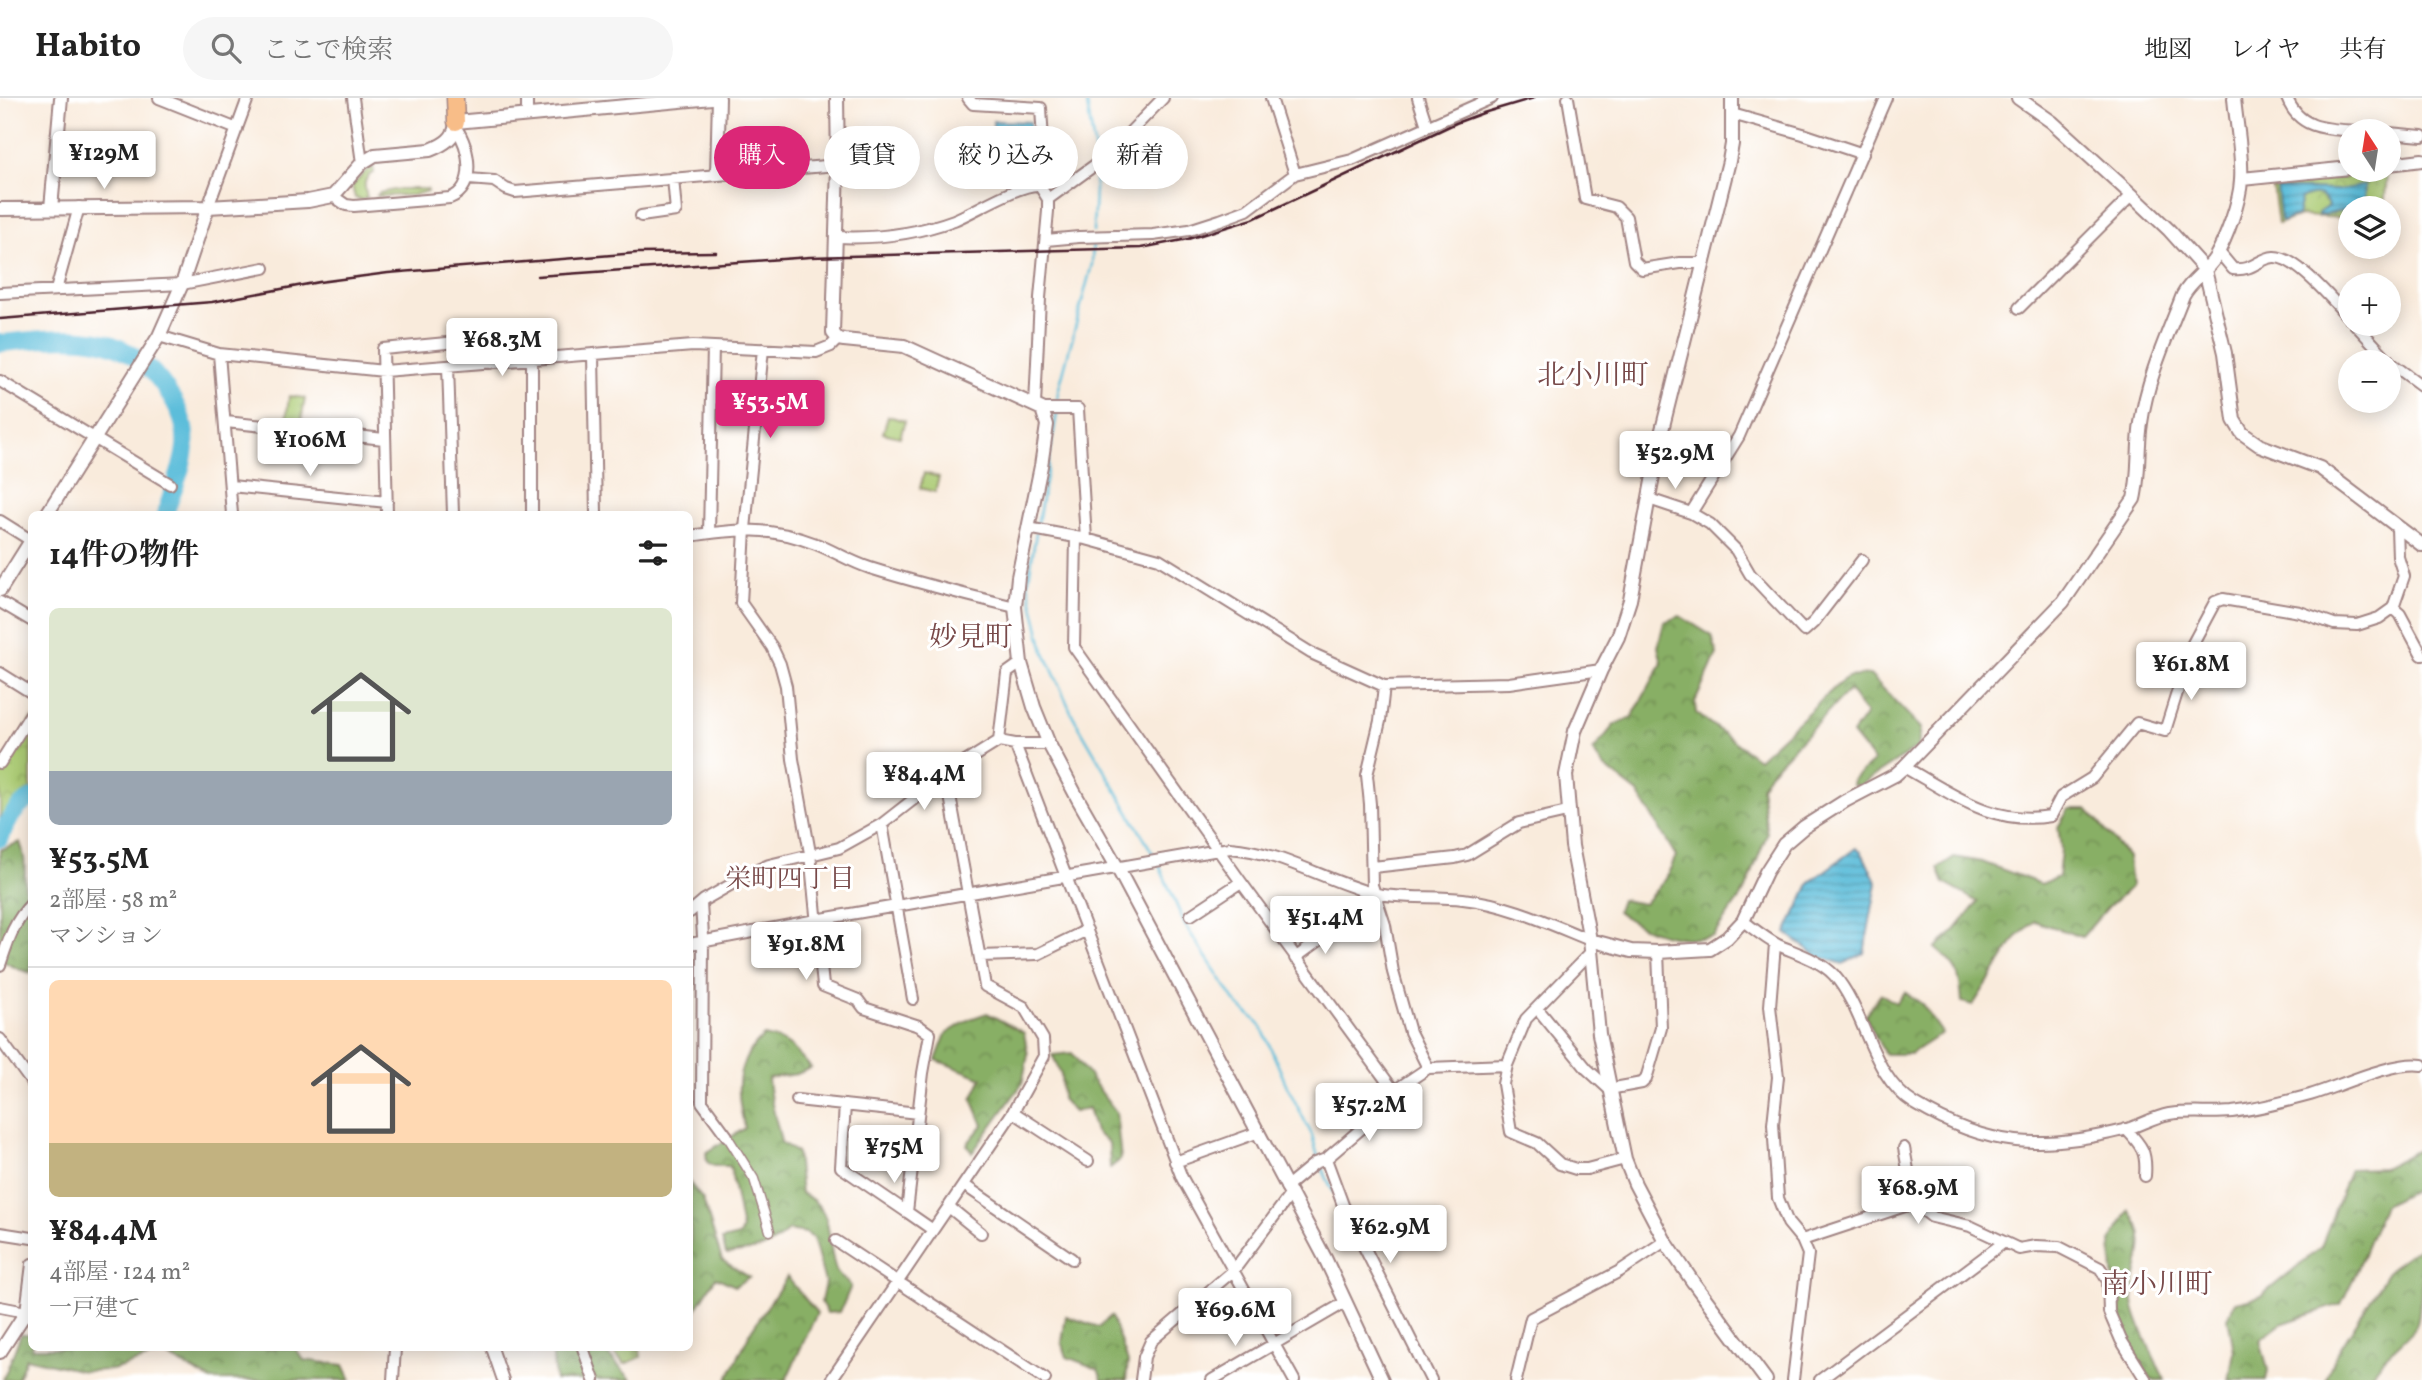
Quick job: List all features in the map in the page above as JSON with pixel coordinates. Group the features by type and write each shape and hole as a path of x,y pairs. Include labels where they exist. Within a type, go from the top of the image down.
{"main road":[{"path":"455,98 456,125"}],"street":[{"path":"51,208 61,98"},
{"path":"159,98 237,129"},
{"path":"49,511 159,336 182,284 248,98"},
{"path":"353,98 362,163"},
{"path":"527,98 527,115"},
{"path":"456,125 597,103 712,98"},
{"path":"718,126 719,98"},
{"path":"837,98 837,126"},
{"path":"968,98 973,104 1041,108 1042,126"},
{"path":"1048,199 1106,157 1163,98"},
{"path":"1271,98 1295,174"},
{"path":"1418,98 1427,126"},
{"path":"1045,240 1131,237 1189,230 1247,210 1295,174 1352,160 1492,98"},
{"path":"1568,98 1585,199 1616,207 1626,217 1633,261 1642,269 1680,263 1704,263"},
{"path":"1732,98 1732,144 1729,161 1660,438 1630,600 1618,637 1575,731 1566,775 1567,811 1590,946 1599,1034 1625,1159 1634,1184 1665,1241 1766,1380"},
{"path":"1691,513 1739,436 1886,98"},
{"path":"2018,98 2052,122 2132,195 2169,230 2205,271 2225,353 2234,420 2242,433 2259,445 2320,468 2422,545"},
{"path":"693,944 1217,849 1244,849 1274,855 1374,893 1495,904 1534,917 1590,946 1658,952 1710,948 1727,939 1743,921 1766,872 1784,844 1804,827 1845,801 1895,775 1904,767 2063,602 2134,499 2141,421 2156,366 2183,295 2196,277 2205,271 2218,251 2235,207 2242,179 2234,98"},
{"path":"2287,98 2298,116 2312,126 2338,129"},
{"path":"1732,114 1863,154"},
{"path":"0,209 208,207 308,201 333,196 362,163 375,155 438,147 448,141 456,125"},
{"path":"333,196 346,205 354,206 450,198 458,195 468,179 463,138 456,125"},
{"path":"2401,134 2422,136"},
{"path":"2401,162 2422,160"},
{"path":"2242,179 2338,168"},
{"path":"468,179 494,181 506,190 515,192 714,174"},
{"path":"641,216 676,211 673,178"},
{"path":"837,189 831,326 838,339 904,346 1039,407 1079,409 1081,538 1074,647 1394,1091"},
{"path":"836,237 885,236 926,228 979,209 1021,189"},
{"path":"1042,189 1048,199 1040,298 1039,407 1047,425 1015,607 1021,663 1049,744 1259,1132 1346,1302 1382,1380"},
{"path":"2019,308 2132,195"},
{"path":"56,290 79,207"},
{"path":"2218,251 2233,269 2246,270 2272,257 2287,258 2318,284 2338,306"},
{"path":"0,293 182,284 264,268"},
{"path":"159,336 219,354 384,371 692,346 816,352 831,346 838,339"},
{"path":"2366,336 2392,363 2422,386"},
{"path":"387,511 383,349 489,339 492,363"},
{"path":"709,533 713,346"},
{"path":"763,348 741,603 772,647 786,686 793,759 810,853 823,986 858,1000 864,1008 919,1026 930,1034 907,1212"},
{"path":"219,354 232,511"},
{"path":"593,355 596,511"},
{"path":"532,360 532,511"},
{"path":"448,366 453,511"},
{"path":"0,381 170,484"},
{"path":"226,422 384,439"},
{"path":"231,486 387,502"},
{"path":"1649,499 1691,513 1710,524 1737,550 1750,574 1804,631 1862,560"},
{"path":"0,521 28,538"},
{"path":"693,536 746,528 775,531 814,543 863,566 1015,607"},
{"path":"1028,528 1081,538 1159,559 1311,653 1384,686 1509,683 1601,670"},
{"path":"1904,767 1989,813 2011,817 2051,816 2061,797 2092,778 2137,723 2165,731 2192,645 2215,602 2223,598 2259,604 2300,612 2334,624 2357,625 2379,618 2393,608 2404,576 2398,557 2397,528"},
{"path":"0,590 28,545"},
{"path":"0,602 28,619"},
{"path":"2393,608 2400,614 2422,655"},
{"path":"999,741 1007,673 1021,663"},
{"path":"0,673 28,690"},
{"path":"1384,686 1380,721 1367,775 1374,893 1385,925 1393,972 1410,1032 1428,1068"},
{"path":"0,763 28,718"},
{"path":"693,910 769,865 839,848 882,824 946,774 999,741 1049,744"},
{"path":"1015,744 1182,1178 1294,1380"},
{"path":"835,1378 1013,1112 1044,1056 1043,1039 1024,1007 985,986 946,774"},
{"path":"1373,867 1467,855 1519,823 1567,811"},
{"path":"882,824 913,999"},
{"path":"1191,915 1241,882"},
{"path":"701,903 702,1101 754,1179 770,1231"},
{"path":"0,965 12,929 28,906"},
{"path":"1743,921 1775,944 1796,952 1836,978 1849,998 1887,1076 1906,1098 1972,1132 2013,1142 2059,1143 2126,1129 2158,1116 2190,1111 2230,1112 2266,1106 2396,1067 2422,1065"},
{"path":"1296,958 1336,928"},
{"path":"980,956 1038,954 1087,930"},
{"path":"1775,944 1770,1006 1778,1077 1773,1124 1778,1198 1788,1223 1802,1240 1808,1254 1793,1380"},
{"path":"1590,946 1526,1019 1507,1065 1503,1084 1511,1132 1537,1143 1560,1164 1587,1169 1625,1159"},
{"path":"1609,1089 1642,1083 1646,1079 1661,1028 1658,952"},
{"path":"1537,1008 1587,1069 1609,1089"},
{"path":"0,1039 28,1078"},
{"path":"1141,1380 1144,1357 1152,1341 1234,1270 1288,1191 1315,1163 1326,1159 1369,1122 1394,1091 1428,1068 1507,1065"},
{"path":"797,1100 918,1113"},
{"path":"693,1102 702,1101"},
{"path":"845,1105 841,1167 933,1230"},
{"path":"1013,1112 1088,1161"},
{"path":"2126,1129 2140,1144 2146,1158 2145,1176"},
{"path":"1175,1162 1259,1132"},
{"path":"1904,1149 1914,1203 1933,1217 1970,1226 2019,1249 2036,1246 2059,1247 2100,1268 2108,1281 2109,1312 2121,1340 2146,1380"},
{"path":"1326,1159 1343,1205 1432,1380"},
{"path":"964,1185 1072,1259"},
{"path":"1802,1240 1914,1203"},
{"path":"948,1207 981,1233"},
{"path":"0,1233 28,1237"},
{"path":"836,1241 899,1280 1045,1379"},
{"path":"1516,1380 1531,1318 1620,1271 1665,1241"},
{"path":"1820,1380 2003,1243"},
{"path":"1212,1380 1346,1302"},
{"path":"0,1307 28,1312"},
{"path":"0,1352 28,1313"},
{"path":"393,1380 395,1351"},
{"path":"493,1351 503,1380"},
{"path":"584,1351 594,1380"}],"green space":[{"path":"373,167 374,172 367,177 365,183 367,198 355,198 352,186"},
{"path":"2338,178 2338,182 2386,182 2385,196 2338,196 2338,218 2300,216 2278,224 2273,186"},
{"path":"400,189 428,191 413,195 377,196 379,193"},
{"path":"522,333 523,346 500,347 499,334"},
{"path":"289,396 305,398 301,424 286,422"},
{"path":"888,416 905,421 900,437 883,433"},
{"path":"924,473 939,477 935,492 920,488"},
{"path":"1680,616 1712,636 1717,654 1695,702 1696,713 1758,759 1848,677 1870,675 1921,728 1918,747 1859,786 1852,785 1853,779 1874,761 1852,734 1866,714 1849,690 1769,773 1761,787 1767,834 1746,889 1713,936 1701,938 1676,937 1650,930 1617,911 1621,900 1644,904 1665,880 1676,856 1638,793 1603,766 1593,751 1614,725 1632,717 1662,663 1658,647 1664,622"},
{"path":"28,724 28,791 13,805 0,827 0,770"},
{"path":"2069,809 2087,809 2128,857 2131,887 2109,906 2082,937 2035,921 2017,937 1973,1005 1962,1002 1956,971 1935,948 1952,934 1978,902 1944,883 1938,868 1954,857 1982,862 2041,884 2058,877 2061,849 2058,827"},
{"path":"20,842 22,848 25,892 28,894 28,972 0,960 0,850"},
{"path":"1905,992 1922,1004 1942,1033 1910,1054 1885,1054 1865,1016 1881,994 1896,1003"},
{"path":"987,1013 1024,1033 1028,1055 1022,1084 972,1153 967,1144 983,1125 972,1099 982,1078 936,1060 946,1034 970,1019"},
{"path":"764,1036 791,1046 811,1068 797,1074 768,1078 781,1142 797,1153 801,1193 812,1200 825,1216 836,1270 851,1286 840,1312 827,1313 821,1302 825,1282 813,1238 806,1233 788,1230 768,1246 726,1254 722,1240 739,1236 742,1230 730,1166 714,1166 707,1162 706,1153 745,1128 739,1090 742,1067 754,1046"},
{"path":"1072,1053 1116,1112 1121,1159 1110,1168 1109,1143 1095,1132 1088,1108 1074,1112 1062,1099 1061,1074 1052,1055"},
{"path":"2422,1148 2422,1193 2413,1190 2384,1205 2341,1304 2281,1324 2260,1340 2268,1370 2266,1380 2229,1380 2234,1351 2228,1318 2235,1302 2261,1296 2321,1247 2350,1169 2383,1168"},
{"path":"693,1187 703,1200 722,1260 749,1277 735,1286 716,1277 693,1314"},
{"path":"2129,1210 2136,1222 2142,1243 2134,1286 2136,1316 2165,1380 2151,1380 2116,1320 2111,1241"},
{"path":"2422,1244 2421,1299 2416,1326 2385,1356 2369,1380 2326,1380 2333,1360 2389,1270"},
{"path":"787,1277 817,1313 786,1380 727,1380 751,1331"},
{"path":"1066,1316 1099,1327 1111,1316 1128,1362 1126,1380 1102,1380 1098,1369 1067,1357 1062,1342"},
{"path":"21,1334 28,1334 28,1351 297,1351 304,1360 344,1365 351,1380 211,1380 163,1354 112,1370 83,1371 26,1358 17,1380 3,1380"},
{"path":"552,1351 604,1351 632,1380 555,1380"},
{"path":"611,1351 640,1351 641,1357 625,1364"}],"water":[{"path":"993,121 1030,122 1030,126 993,126"},
{"path":"2365,185 2364,196 2338,196 2338,212 2318,216 2318,213 2328,206 2326,201 2321,196 2309,196 2301,199 2297,216 2281,222 2277,188 2340,190"},
{"path":"1856,848 1862,853 1877,883 1864,953 1843,964 1817,956 1786,933 1810,882"}],"waterway":[{"path":"1086,98 1092,134"},
{"path":"1093,232 1095,189"},
{"path":"1057,406 1058,392 1092,264 1093,238"},
{"path":"0,343 72,338 93,340 114,345 133,355 151,370 176,405 185,433 182,464 166,511"},
{"path":"1037,527 1057,413"},
{"path":"1036,533 1028,584 1044,651 1073,716 1156,859"},
{"path":"0,838 16,810 28,801"},
{"path":"1159,865 1185,925 1235,1001 1263,1030 1312,1135 1318,1157"},
{"path":"1320,1163 1333,1192"},
{"path":"1348,1227 1355,1240"}],"railway":[{"path":"537,276 810,257 1141,248 1188,239 1253,219 1456,123 1534,98"},
{"path":"0,319 212,302 319,282 388,273 637,253 716,252"}],"district":[{"name":"北小川町","path":"1593,374"},
{"name":"妙見町","path":"971,636"},
{"name":"栄町四丁目","path":"790,878"},
{"name":"南小川町","path":"2157,1283"}]}
